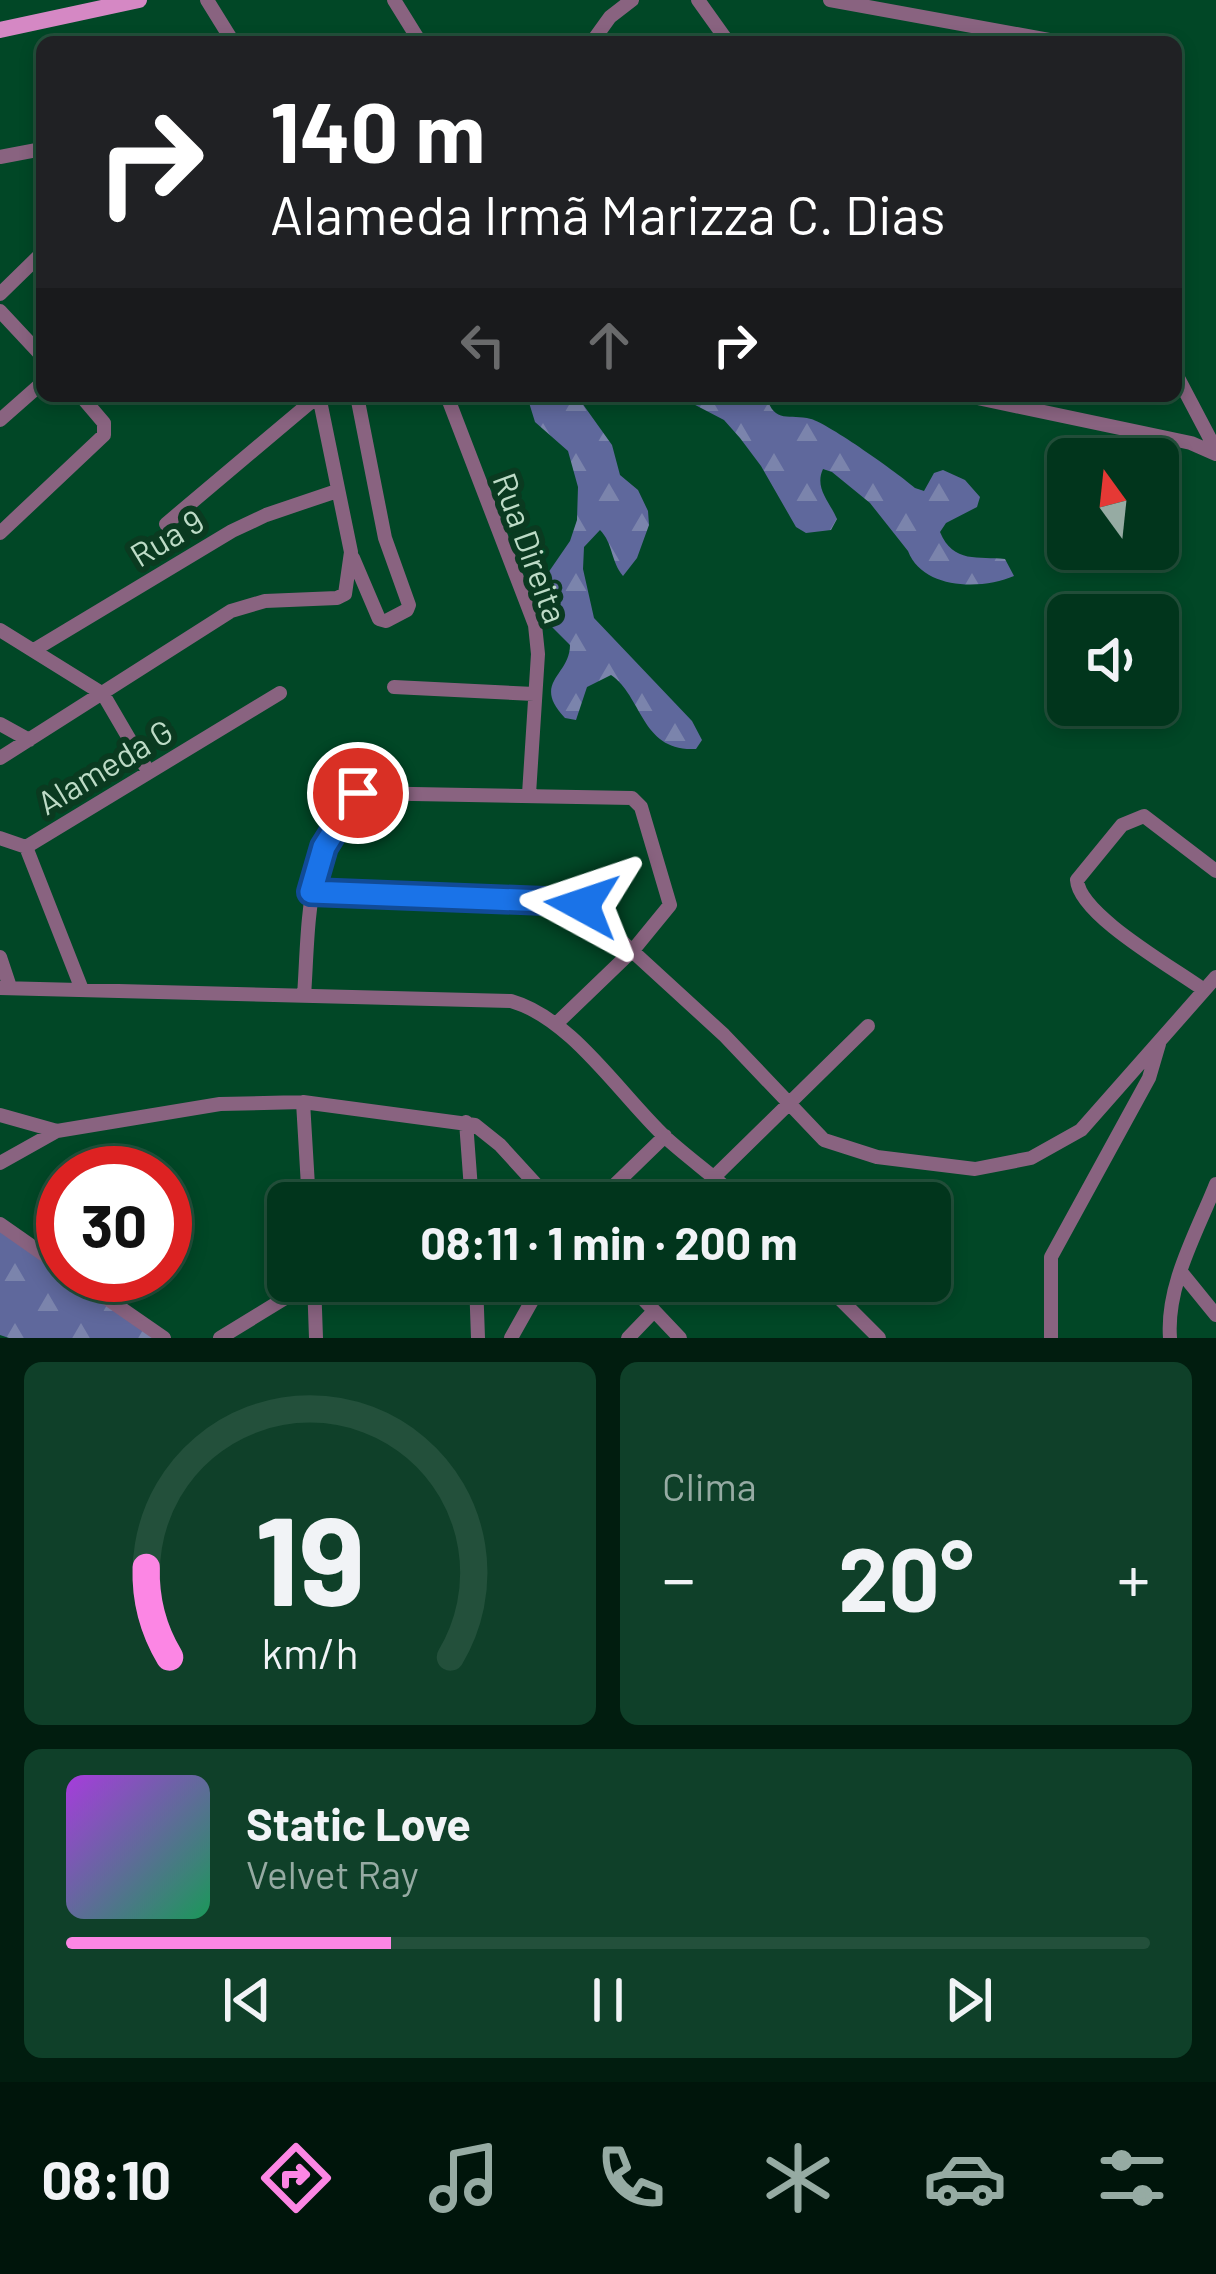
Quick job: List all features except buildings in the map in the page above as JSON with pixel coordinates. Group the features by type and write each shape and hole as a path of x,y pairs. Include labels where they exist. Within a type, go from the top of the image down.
{"main road":[{"path":"0,30 140,0"}],"street":[{"path":"207,0 229,36"},
{"path":"394,0 416,36"},
{"path":"698,0 724,36"},
{"path":"830,0 1027,36"},
{"path":"598,36 630,1"},
{"path":"0,157 36,150"},
{"path":"0,294 36,259"},
{"path":"0,311 36,350"},
{"path":"1182,386 1216,452"},
{"path":"0,420 36,387"},
{"path":"0,532 104,435 104,423 91,402"},
{"path":"166,524 311,402"},
{"path":"319,402 351,552 379,619 393,618 409,608 385,538 358,402"},
{"name":"Rua Direita","path":"449,402 535,625 538,654 530,794"},
{"path":"996,402 1216,452"},
{"name":"Rua 9","path":"34,650 232,531 266,514 337,491"},
{"path":"0,758 246,604 342,597 350,582 351,552"},
{"path":"0,630 103,694 148,771"},
{"path":"394,687 535,694"},
{"name":"Alameda G","path":"82,987 26,847 280,692"},
{"path":"0,724 29,740"},
{"path":"304,996 311,892 324,847 358,793 530,794 637,801 670,905 634,950 556,1024"},
{"path":"1204,990 1094,912 1078,893 1077,880 1122,825 1144,816 1216,871"},
{"path":"0,838 26,847"},
{"path":"311,892 582,905 724,1035 824,1140 862,1153 975,1169 1010,1164 1052,1149 1081,1130 1216,977"},
{"path":"0,957 5,987 511,1001 556,1024 664,1136 720,1182"},
{"path":"714,1177 868,1026"},
{"path":"1052,1338 1051,1257 1149,1078 1161,1039"},
{"path":"302,1102 308,1182"},
{"path":"0,1163 57,1131 220,1104 302,1102 466,1122 500,1145 534,1182"},
{"path":"0,1115 57,1131"},
{"path":"466,1122 470,1182"},
{"path":"617,1182 664,1136"},
{"path":"1170,1338 1170,1306 1216,1184"},
{"path":"0,1223 36,1249"},
{"path":"1181,1272 1216,1315"},
{"path":"113,1302 164,1338"},
{"path":"220,1338 279,1302"},
{"path":"314,1302 316,1338"},
{"path":"477,1302 478,1338"},
{"path":"512,1338 531,1302"},
{"path":"646,1302 680,1338"},
{"path":"843,1302 879,1338"},
{"path":"628,1338 654,1311"}],"green space":[{"path":"529,402 581,402 612,445 620,475 638,490 649,525 637,558 623,576 600,530 584,547 583,569 594,618 692,721 702,740 696,749 678,748 653,733 611,675 587,687 576,720 565,718 555,706 552,687 570,645 546,621 534,600 570,541 577,520 578,487 568,451 535,422"},
{"path":"690,402 769,402 778,414 820,423 924,491 934,473 943,470 965,480 980,497 977,507 946,523 940,532 945,542 959,554 1005,559 1014,576 970,585 926,573 870,503 823,469 822,489 837,519 831,530 806,533 796,527 761,466 724,420"},
{"path":"0,1228 36,1254 36,1302 104,1302 154,1338 9,1338 0,1335"}],"route":[{"path":"358,793 324,847 311,892 582,905"}]}
